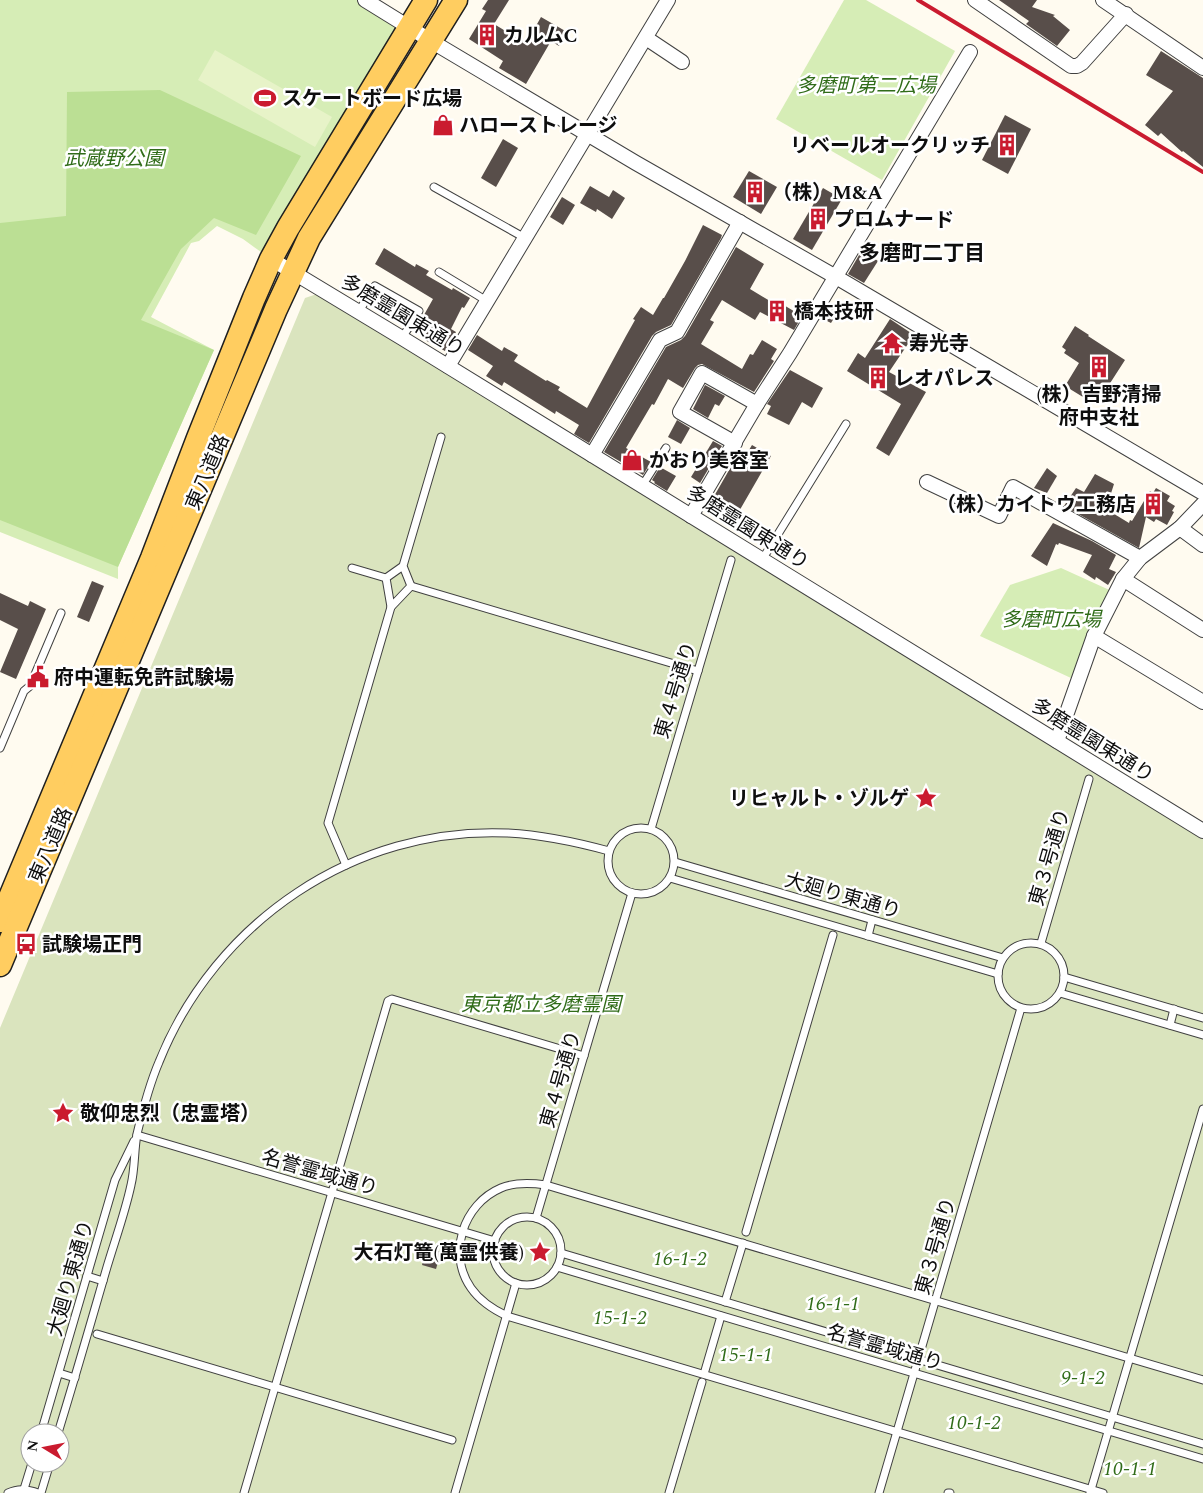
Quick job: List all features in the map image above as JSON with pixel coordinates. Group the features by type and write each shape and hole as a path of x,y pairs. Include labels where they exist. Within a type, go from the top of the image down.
{"main road":[{"name":"東八道路","path":"0,921 152,558 198,438 271,259 426,0"},
{"name":"東八道路","path":"0,965 292,272 309,238 456,0"}],"street":[{"path":"365,0 588,134 836,277 1203,494"},
{"path":"448,366 668,0"},
{"path":"975,0 1071,66 1077,66 1082,63 1126,14"},
{"path":"1103,0 1203,68"},
{"path":"646,38 682,62"},
{"path":"691,516 970,52"},
{"path":"592,455 660,340 676,332 740,222"},
{"name":"多磨霊園東通り","path":"271,259 1203,831"},
{"path":"735,443 680,412 698,380 702,373 757,404"},
{"path":"927,482 999,516 1013,487 1140,558"},
{"path":"1057,741 1094,636 1124,579 1140,558 1180,528 1203,504"},
{"path":"1180,528 1203,544"},
{"path":"1124,579 1203,630"},
{"path":"1094,636 1203,702"}],"lane":[{"path":"434,187 525,238"},
{"path":"439,272 487,301"},
{"path":"358,311 375,286 418,311 402,338"},
{"path":"762,560 846,424"},
{"path":"411,586 403,566 441,437"},
{"path":"642,486 666,448"},
{"name":"東４号通り","path":"651,829 731,560"},
{"path":"386,578 403,566"},
{"path":"352,568 386,578"},
{"path":"346,865 328,823 391,607 386,578"},
{"path":"411,586 698,671"},
{"path":"391,607 411,586"},
{"path":"0,748 24,690 30,686 61,613"},
{"name":"東３号通り","path":"1041,943 1089,779"},
{"path":"644,827 651,829 658,832 669,842 675,862 674,870 661,888 654,892 647,894 632,893 619,886 610,874 608,866 609,851 617,838 629,830 644,827"},
{"name":"大廻り東通り","path":"44,1423 115,1180 137,1135 158,1064 172,1032 204,980 246,933 267,914 308,885 372,854 417,841 482,833 507,833 553,837 609,851"},
{"name":"大廻り東通り","path":"675,862 1003,958"},
{"name":"大廻り東通り","path":"670,878 998,974"},
{"name":"東４号通り","path":"536,1218 632,893"},
{"path":"868,936 872,920"},
{"path":"746,1232 833,935"},
{"path":"1041,943 1052,949 1063,966 1064,977 1060,993 1053,1001 1041,1008 1022,1008 1010,1002 999,986 998,974 1003,958 1010,950 1021,944 1041,943"},
{"path":"1064,977 1203,1018"},
{"path":"1060,993 1203,1035"},
{"path":"244,1493 388,1001 392,999 584,1056"},
{"name":"東３号通り","path":"879,1493 1022,1008"},
{"path":"1170,1025 1174,1009"},
{"path":"1091,1491 1203,1110"},
{"name":"大廻り東通り","path":"61,1423 131,1185 137,1135"},
{"name":"名誉霊域通り","path":"137,1135 494,1241"},
{"path":"1103,1493 897,1432 703,1378 507,1316 486,1305 470,1287 465,1277 461,1265 460,1242 467,1219 477,1205 501,1188 522,1184 546,1185 1203,1380"},
{"path":"526,1216 536,1218 547,1223 555,1231 560,1242 561,1253 557,1267 550,1276 540,1283 528,1285 516,1283 507,1278 495,1262 494,1241 506,1223 526,1216"},
{"path":"725,1302 742,1243"},
{"name":"名誉霊域通り","path":"561,1253 1203,1444"},
{"name":"名誉霊域通り","path":"557,1267 1203,1459"},
{"path":"87,1276 103,1281"},
{"path":"455,1493 516,1283"},
{"path":"669,1493 721,1316"},
{"path":"97,1334 452,1440"},
{"path":"58,1373 75,1378"},
{"path":"24,1489 29,1473"},
{"path":"8,1493 24,1489 39,1493 46,1473"}],"green space":[{"name":"武蔵野公園","path":"0,0 359,0 403,30 270,253 261,252 243,239 217,226 199,241 191,243 151,317 214,350 118,567 118,579 0,532"},
{"name":"多磨町第二広場","path":"844,0 866,0 955,51 882,180 776,119"},
{"name":"スケートボード広場","path":"215,50 332,117 315,147 198,80"},
{"name":"武蔵野公園","path":"160,90 301,156 256,235 214,218 181,249 141,320 214,350 118,567 0,520 0,223 66,216 67,92"},
{"name":"東京都立多磨霊園","path":"317,294 1203,837 1203,1493 0,1493 0,1028 305,298"},
{"name":"多磨町広場","path":"1061,568 1116,593 1071,678 980,636 1010,585"}],"building":[{"path":"488,0 509,0 494,24 517,38 527,42 541,17 567,32 559,46 551,41 526,84 499,68 503,61 469,39 486,11 482,9"},
{"path":"999,0 1037,0 1032,7 1055,15 1053,16 1070,30 1057,46 1026,24 1029,21"},
{"path":"1161,51 1203,78 1203,167 1182,152 1161,133 1158,136 1145,125 1173,91 1146,75"},
{"name":"リベールオークリッチ","path":"1005,115 1031,129 1008,174 982,160"},
{"path":"503,139 518,148 496,187 481,178"},
{"name":"（株）M&A","path":"749,171 777,187 761,214 733,197"},
{"path":"590,186 609,197 613,190 625,198 612,219 597,209 596,212 580,203"},
{"name":"プロムナード","path":"823,188 842,199 812,250 793,239"},
{"path":"562,197 575,205 563,225 550,217"},
{"path":"703,225 722,235 721,238 671,325 652,336 589,443 574,434 579,425 556,411 555,414 504,382 502,386 486,376 493,366 468,350 477,335 502,351 504,347 518,355 514,361 546,381 560,387 558,390 587,408 635,320 633,319 641,307 653,315 685,261"},
{"path":"736,247 764,264 750,289 775,304 777,301 802,316 794,330 760,312 755,320 722,300 710,320 714,322 701,344 742,369 750,354 753,355 762,340 777,349 771,359 774,361 754,392 702,364 695,368 683,388 668,379 654,405 652,404 626,448 651,462 643,475 604,452 666,347 685,336"},
{"path":"384,248 415,267 416,264 429,271 426,275 470,298 464,308 462,307 451,329 456,332 445,351 425,340 428,335 416,329 433,299 375,264"},
{"path":"862,250 878,261 864,283 848,274"},
{"path":"829,305 839,310 831,323 821,318"},
{"path":"890,319 914,335 889,372 926,392 889,456 876,448 901,404 847,371 858,353 865,358"},
{"name":"(株）吉野清掃 府中支社","path":"1075,326 1125,360 1096,405 1065,386 1079,363 1064,353 1066,350 1062,347"},
{"path":"790,370 823,388 812,408 802,402 789,425 767,414 771,406 767,404"},
{"path":"705,385 725,396 719,406 715,404 708,418 693,409"},
{"path":"677,420 690,428 681,444 668,437"},
{"path":"713,441 722,446 700,483 691,477"},
{"path":"752,445 771,456 734,520 709,505 740,451 746,455"},
{"path":"660,467 676,476 667,491 652,480"},
{"path":"1047,468 1057,476 1047,493 1034,488"},
{"path":"1095,474 1114,484 1106,509 1129,523 1150,491 1153,493 1156,488 1170,496 1167,501 1175,506 1167,525 1156,519 1154,522 1146,517 1139,548 1064,506 1076,488 1084,492"},
{"path":"1053,523 1092,541 1116,555 1109,569 1116,572 1108,585 1096,577 1095,580 1083,572 1092,555 1059,543 1058,545 1056,544 1047,566 1031,556"},
{"path":"92,581 104,586 89,622 77,617"},
{"path":"0,593 28,606 30,601 46,609 16,679 0,672 18,629 0,620"},
{"path":"427,1248 441,1252 436,1269 422,1265"}],"railway":[{"path":"918,0 1203,172"}],"place":[{"name":"カルムC","path":"487,35"},
{"name":"スケートボード広場","path":"265,98"},
{"name":"ハローストレージ","path":"443,125"},
{"name":"リベールオークリッチ","path":"1007,145"},
{"name":"（株）M&A","path":"755,192"},
{"name":"プロムナード","path":"818,219"},
{"name":"橋本技研","path":"777,311"},
{"name":"寿光寺","path":"892,343"},
{"name":"(株）吉野清掃 府中支社","path":"1099,367"},
{"name":"レオパレス","path":"878,378"},
{"name":"かおり美容室","path":"632,460"},
{"name":"（株）カイトウ工務店","path":"1153,504"},
{"name":"府中運転免許試験場","path":"38,677"},
{"name":"リヒャルト・ゾルゲ","path":"926,798"},
{"name":"試験場正門","path":"26,944"},
{"name":"敬仰忠烈（忠霊塔）","path":"63,1113"},
{"name":"大石灯篭(萬霊供養)","path":"540,1252"}],"district":[{"name":"多磨町二丁目","path":"922,253"}],"park label":[{"name":"16-1-2","path":"680,1258"},
{"name":"16-1-1","path":"833,1303"},
{"name":"15-1-2","path":"620,1317"},
{"name":"15-1-1","path":"746,1354"},
{"name":"9-1-2","path":"1083,1377"},
{"name":"10-1-2","path":"974,1422"},
{"name":"10-1-1","path":"1130,1468"}]}
